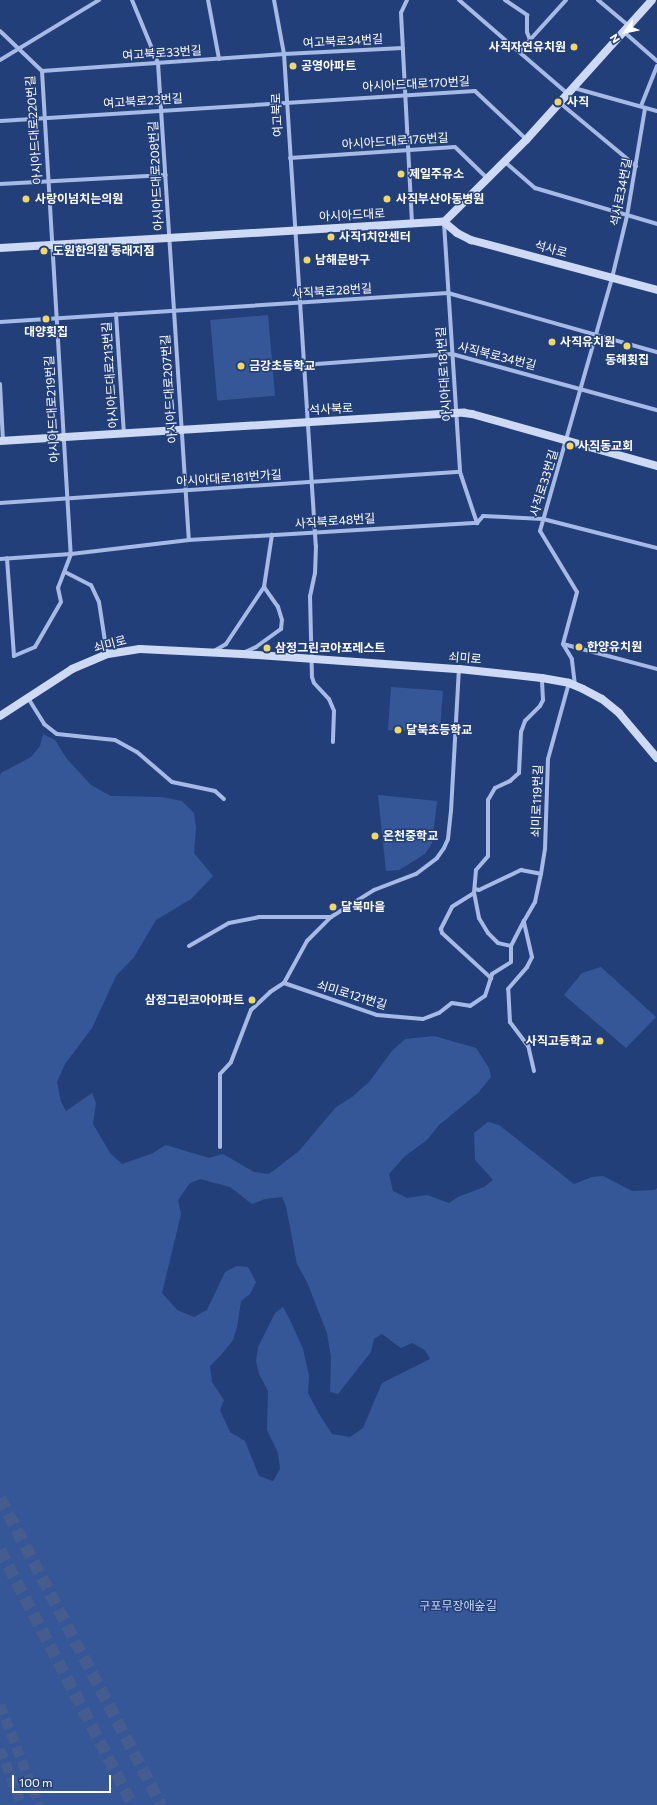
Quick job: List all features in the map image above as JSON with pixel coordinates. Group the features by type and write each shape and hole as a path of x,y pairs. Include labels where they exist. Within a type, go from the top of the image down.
{"main road":[{"path":"444,222 526,140 652,0"},
{"name":"아시아드대로","path":"0,248 444,222"},
{"name":"석사로","path":"444,222 457,233 471,240 657,290"},
{"name":"석사북로","path":"2,441 456,413 472,414 657,466"},
{"name":"쇠미로","path":"0,716 72,669 108,654 140,648 312,658 459,669 542,678 572,684 602,699 619,713 657,758"}],"street":[{"path":"0,60 99,0"},
{"name":"아시아드대로208번길","path":"132,0 158,63 170,237"},
{"path":"208,0 219,59"},
{"name":"여고북로","path":"274,0 284,54 294,230 315,532 315,573 310,596 312,658 314,683 329,699 334,710 332,742"},
{"path":"407,0 401,13 412,223"},
{"path":"459,0 568,94"},
{"path":"505,0 527,16 527,32 530,40"},
{"path":"519,52 566,0"},
{"path":"598,0 657,61"},
{"name":"아시아드대로220번길","path":"0,31 42,71 52,245"},
{"name":"여고북로34번길","path":"284,54 403,48"},
{"name":"여고북로33번길","path":"42,71 284,54"},
{"path":"641,106 657,66"},
{"path":"574,88 657,111"},
{"name":"아시아드대로170번길","path":"286,101 475,91 526,140"},
{"name":"여고북로23번길","path":"0,121 286,101"},
{"path":"560,103 636,166"},
{"name":"석사로34번길","path":"612,278 627,216 646,108"},
{"name":"아시아드대로176번길","path":"290,158 456,147 488,179"},
{"path":"505,162 536,188 657,224"},
{"path":"0,184 166,175"},
{"name":"아시아대로181번길","path":"444,222 460,472 477,523"},
{"name":"아시아드대로207번길","path":"170,237 189,540"},
{"name":"아시아드대로219번길","path":"7,558 14,656 35,647 61,602 58,588 65,572 70,554 52,245"},
{"name":"사직로33번길","path":"563,644 577,592 540,531 567,441 612,278"},
{"name":"사직북로28번길","path":"0,322 448,294 657,352"},
{"name":"아시아드대로213번길","path":"116,314 124,433"},
{"name":"사직북로34번길","path":"303,365 452,354 657,410"},
{"path":"0,384 2,441"},
{"name":"아시아대로181번가길","path":"0,503 460,472"},
{"name":"사직북로48번길","path":"0,559 70,554 189,540 477,523 483,516 543,519 657,548"},
{"path":"213,652 226,644 264,587 270,556 272,535"},
{"path":"65,572 92,585 99,602 108,654"},
{"path":"242,654 256,647 281,629 282,620 278,606 264,587"},
{"path":"563,644 657,669"},
{"path":"563,644 572,659 572,684"},
{"path":"220,1147 220,1074 231,1062 251,1010 270,992 284,983 307,941 331,917 374,890 416,874 437,858 446,846 451,811 459,669"},
{"path":"541,874 520,870 475,891 452,907 441,929 442,933 491,978 492,974 511,962 511,946 498,943 488,933 479,918 475,891 476,870 488,856 486,812 488,800 495,788 510,781 519,773 521,732 525,721 540,706 543,700 542,678"},
{"name":"쇠미로119번길","path":"511,946 535,902 545,848 548,759 572,684"},
{"path":"28,698 44,724 57,734 116,740 137,752 172,782 215,791 224,799"},
{"path":"189,946 229,923 258,918 331,917"},
{"path":"524,921 532,957 528,967 508,989 510,1022 528,1046 534,1071"},
{"name":"쇠미로121번길","path":"284,983 377,1015 423,1019 439,1013 452,1003 470,1006 486,996 491,978"}],"green space":[{"path":"268,315 275,396 217,401 210,320"},
{"path":"391,687 443,691 440,734 388,730"},
{"name":"구포무장애숲길","path":"43,734 55,740 67,759 91,785 111,796 161,797 182,801 194,813 196,828 194,853 213,876 191,899 156,920 134,957 116,976 92,1028 65,1064 57,1082 61,1102 66,1111 92,1093 96,1103 93,1124 110,1153 122,1164 151,1154 166,1145 209,1158 223,1154 254,1172 269,1174 299,1151 336,1107 352,1097 369,1082 392,1051 405,1039 434,1036 476,1048 489,1068 491,1077 478,1093 439,1125 428,1139 404,1157 389,1174 393,1191 407,1198 427,1195 449,1203 458,1197 484,1187 493,1180 475,1160 474,1133 488,1122 499,1125 574,1184 592,1177 603,1176 632,1191 655,1190 657,1188 657,1805 0,1805 0,776 1,773 31,757 40,746","holes":["200,1179 230,1187 252,1204 265,1199 282,1197 286,1206 297,1264 307,1282 327,1333 331,1357 330,1392 338,1394 371,1352 374,1339 382,1334 401,1348 412,1343 425,1350 430,1359 382,1383 363,1428 350,1437 332,1434 308,1393 309,1376 303,1349 290,1320 283,1307 275,1313 258,1347 256,1361 259,1374 268,1391 267,1430 278,1453 280,1469 273,1481 259,1476 245,1441 230,1432 220,1410 224,1400 212,1382 210,1366 233,1340 237,1327 241,1301 250,1294 256,1282 248,1267 237,1266 225,1272 207,1310 194,1317 177,1310 162,1293 181,1214 178,1200 190,1183"]},
{"path":"378,795 437,801 432,843 425,854 399,870 386,871"},
{"path":"601,967 656,1017 626,1048 564,995 582,973"}],"tunnel":[{"path":"0,1498 161,1805"},
{"path":"0,1550 133,1805"},
{"path":"0,1705 39,1805"},
{"path":"0,1749 22,1805"}],"place":[{"name":"사직자연유치원","path":"574,47"},
{"name":"공영아파트","path":"293,66"},
{"name":"사직","path":"558,102"},
{"name":"제일주유소","path":"401,174"},
{"name":"사랑이넘치는의원","path":"26,199"},
{"name":"사직부산아동병원","path":"387,199"},
{"name":"사직1치안센터","path":"331,237"},
{"name":"도원한의원 동래지점","path":"44,251"},
{"name":"남해문방구","path":"307,260"},
{"name":"대양횟집","path":"46,319"},
{"name":"사직유치원","path":"552,342"},
{"name":"동해횟집","path":"627,346"},
{"name":"금강초등학교","path":"241,366"},
{"name":"사직동교회","path":"570,446"},
{"name":"한양유치원","path":"579,647"},
{"name":"삼정그린코아포레스트","path":"267,648"},
{"name":"달북초등학교","path":"398,730"},
{"name":"온천중학교","path":"375,836"},
{"name":"달북마을","path":"333,907"},
{"name":"삼정그린코아아파트","path":"252,1000"},
{"name":"사직고등학교","path":"600,1041"}]}
